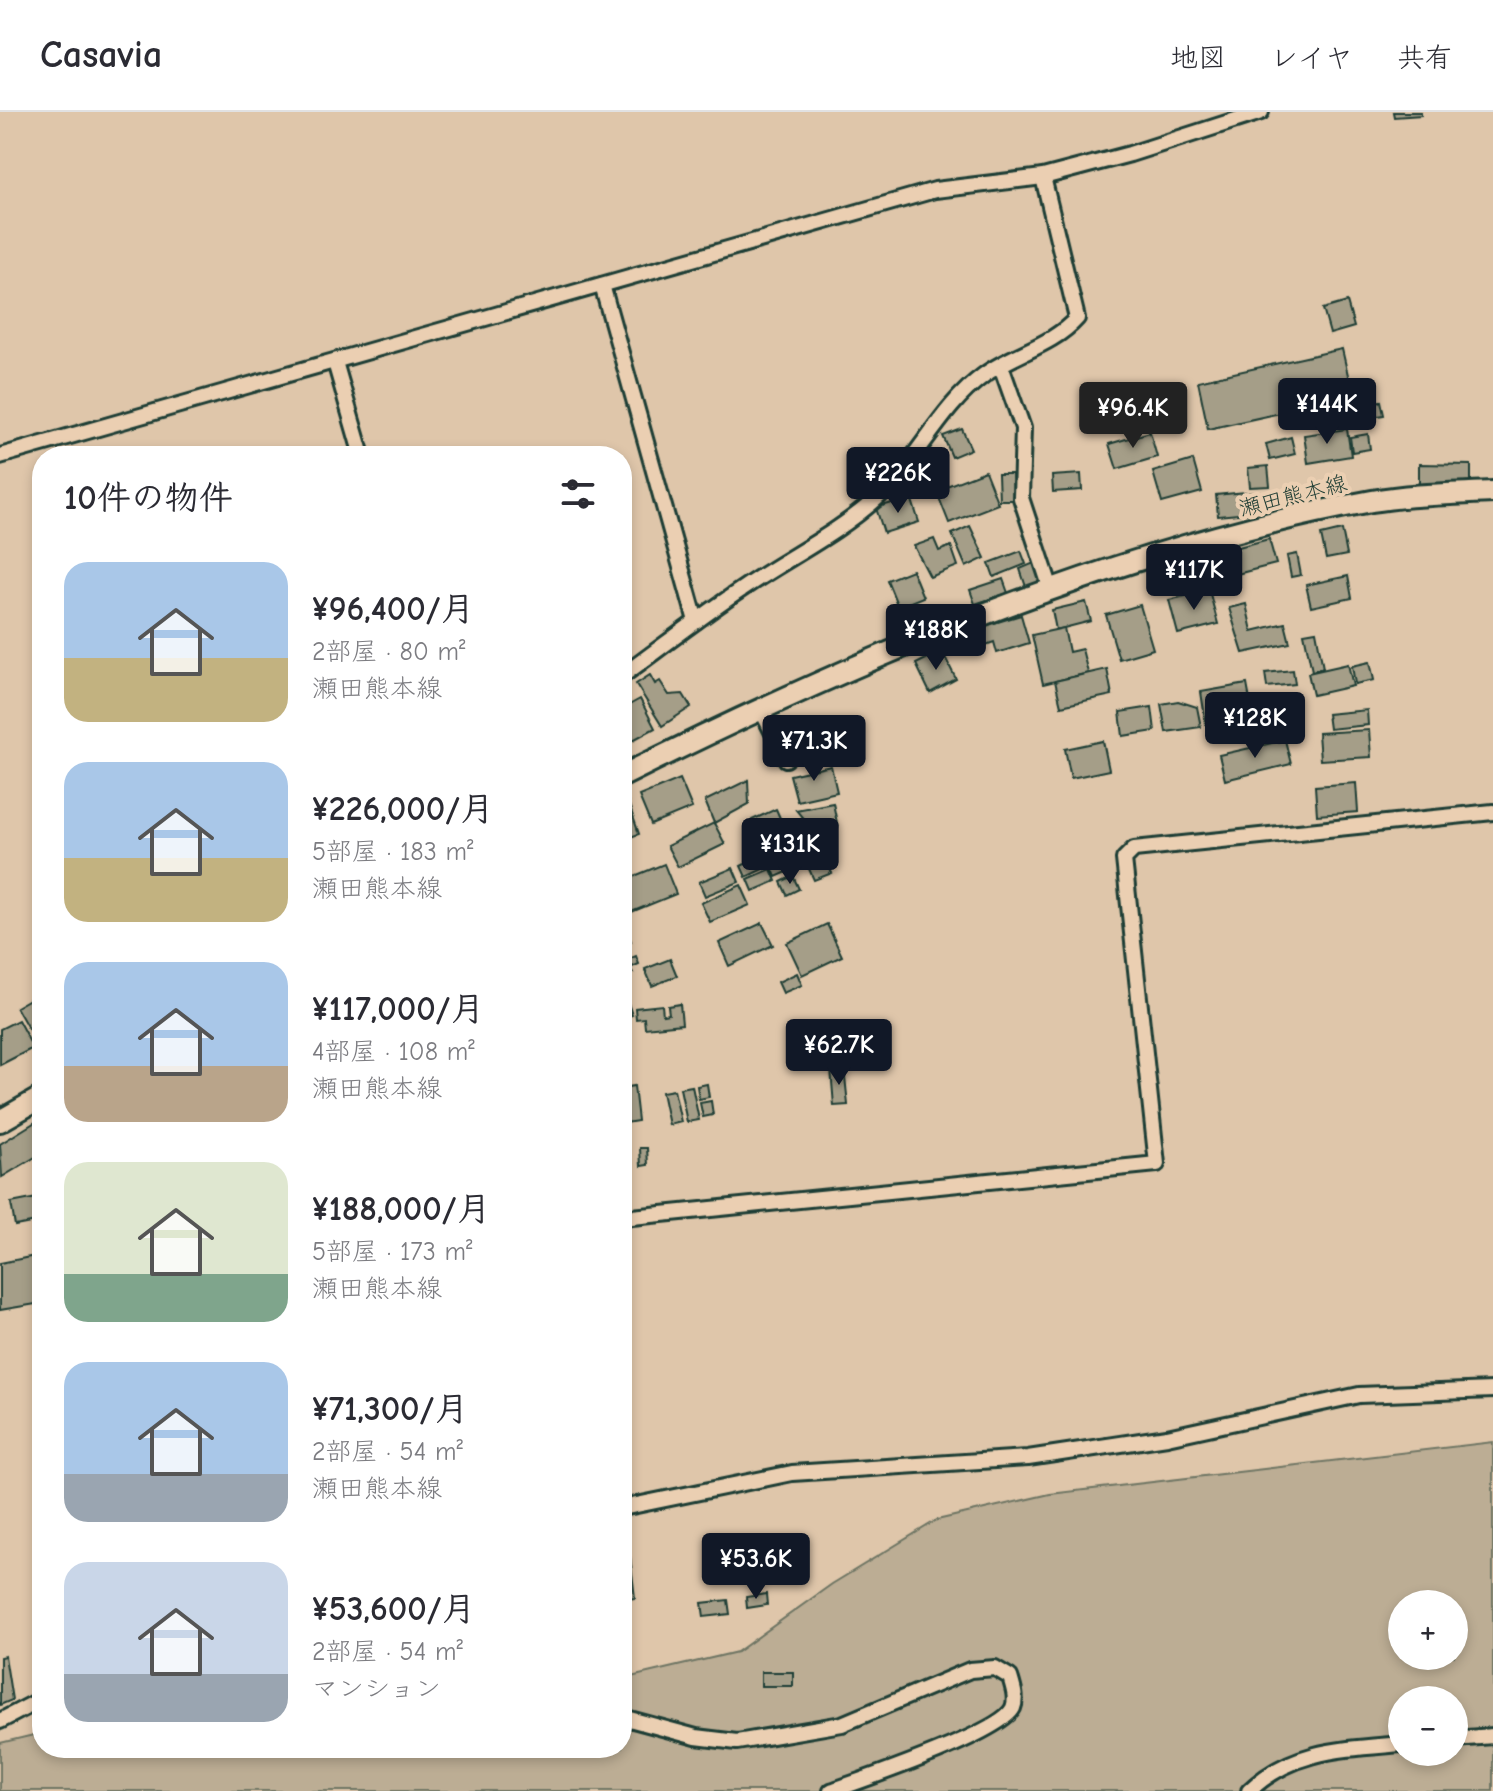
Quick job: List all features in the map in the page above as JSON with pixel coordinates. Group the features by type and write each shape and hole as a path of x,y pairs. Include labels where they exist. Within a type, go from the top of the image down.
{"main road":[{"name":"瀬田熊本線","path":"632,771 891,653 1051,589 1277,522 1373,501 1493,492"},
{"path":"0,1121 32,1103"}],"street":[{"path":"36,446 935,190 1043,177 1130,154 1261,112"},
{"path":"632,669 696,621 825,538 877,498 923,448 965,392 1001,366 1065,331 1077,318 1043,177"},
{"path":"602,285 696,621"},
{"path":"335,362 359,446"},
{"path":"1001,366 1023,428 1021,498 1051,589"},
{"path":"0,456 32,447"},
{"path":"762,711 786,759"},
{"path":"632,1217 1157,1164 1124,859 1134,849 1493,812"},
{"path":"632,1506 792,1473 1028,1458 1151,1440 1359,1395 1493,1390"},
{"path":"632,1720 696,1737 737,1742 842,1724 970,1670 995,1668 1010,1677 1015,1692 1013,1707 997,1723 896,1768 831,1791"},
{"path":"0,1721 32,1704"},
{"path":"1468,1738 1493,1736"},
{"path":"1249,1791 1277,1768 1317,1751 1388,1745"}],"shaded area":[{"path":"1493,1442 1493,1791 0,1791 0,1743 32,1735 32,1758 632,1758 632,1677 737,1652 832,1584 937,1520 1050,1494"}],"building":[{"path":"1393,112 1421,112 1421,115 1394,117"},
{"path":"1347,302 1354,327 1330,334 1323,309"},
{"path":"1342,349 1353,397 1208,429 1198,381"},
{"path":"1381,401 1384,415 1333,424 1330,409"},
{"path":"962,429 971,449 952,457 943,436"},
{"path":"1347,429 1351,456 1308,463 1304,435"},
{"path":"1150,432 1157,457 1117,469 1109,444"},
{"path":"1368,434 1370,449 1352,452 1350,437"},
{"path":"1291,437 1295,454 1270,460 1266,444"},
{"path":"936,456 941,465 929,473 923,463"},
{"path":"1193,460 1202,492 1162,503 1153,472"},
{"path":"1419,464 1471,465 1471,485 1419,484"},
{"path":"1268,466 1270,486 1250,487 1248,468"},
{"path":"985,471 998,504 949,523 936,490"},
{"path":"998,474 1012,474 1013,500 999,500"},
{"path":"1081,474 1082,490 1053,492 1052,476"},
{"path":"1245,492 1248,513 1218,516 1216,495"},
{"path":"1264,492 1265,508 1250,509 1249,493"},
{"path":"911,497 919,522 884,533 876,508"},
{"path":"970,526 985,558 966,567 952,534"},
{"path":"1342,530 1347,555 1326,559 1321,535"},
{"path":"934,539 939,551 951,546 958,566 930,577 914,546"},
{"path":"1269,539 1276,564 1229,576 1223,551"},
{"path":"1208,549 1214,569 1178,579 1172,560"},
{"path":"1021,551 1026,564 994,577 989,563"},
{"path":"1297,554 1301,575 1291,577 1287,556"},
{"path":"1034,563 1041,582 1026,587 1020,569"},
{"path":"912,570 923,597 898,607 887,580"},
{"path":"1348,576 1352,598 1311,607 1306,585"},
{"path":"1003,579 1008,593 975,604 970,590"},
{"path":"1209,590 1218,624 1178,634 1169,600"},
{"path":"1086,602 1091,621 1056,630 1052,610"},
{"path":"1246,604 1252,631 1285,623 1290,643 1243,653 1229,608"},
{"path":"1140,605 1153,649 1119,659 1106,615"},
{"path":"1021,615 1029,643 997,653 994,642 980,647 974,629"},
{"path":"1064,628 1069,652 1082,649 1088,673 1043,684 1032,635"},
{"path":"1316,631 1323,668 1312,671 1304,633"},
{"path":"942,651 956,679 930,693 916,664"},
{"path":"1370,662 1374,680 1355,684 1352,666"},
{"path":"1348,664 1353,686 1313,695 1308,673"},
{"path":"1107,669 1112,695 1061,706 1055,681"},
{"path":"1293,670 1295,684 1267,687 1265,673"},
{"path":"650,675 655,684 660,681 669,695 683,694 691,707 662,726 636,684"},
{"path":"1247,684 1253,717 1206,724 1201,692"},
{"path":"640,699 655,728 632,741 632,703"},
{"path":"1178,701 1197,707 1201,727 1166,732 1161,704"},
{"path":"1152,707 1155,731 1123,736 1120,712"},
{"path":"1367,710 1368,725 1329,729 1327,714"},
{"path":"1369,730 1371,757 1320,760 1318,733"},
{"path":"1285,740 1291,764 1225,780 1219,755"},
{"path":"1103,741 1109,770 1071,778 1065,749"},
{"path":"831,766 837,792 797,801 790,775"},
{"path":"680,779 692,808 651,825 639,796"},
{"path":"748,780 749,804 714,823 705,801"},
{"path":"1356,783 1358,812 1317,815 1315,786"},
{"path":"833,803 838,828 815,833 796,810"},
{"path":"776,809 801,866 776,877 752,820"},
{"path":"632,814 639,834 632,836"},
{"path":"714,823 725,844 678,867 667,846"},
{"path":"757,858 763,869 746,877 741,866"},
{"path":"826,862 832,873 814,880 809,869"},
{"path":"664,864 676,894 632,912 632,877"},
{"path":"733,868 739,882 705,896 699,882"},
{"path":"771,869 776,881 753,891 748,879"},
{"path":"793,876 799,889 787,895 781,882"},
{"path":"741,885 750,905 710,922 701,903"},
{"path":"762,923 773,945 729,966 719,943"},
{"path":"827,924 842,956 802,975 787,943"},
{"path":"636,956 639,964 632,967 632,958"},
{"path":"670,959 677,976 652,986 645,969"},
{"path":"797,973 802,985 783,993 778,982"},
{"path":"32,998 32,1028 29,1030 16,1007"},
{"path":"680,1004 682,1024 645,1028 644,1018 636,1019 635,1008 662,1005 663,1015 669,1014 668,1006"},
{"path":"18,1020 32,1049 0,1065 0,1029"},
{"path":"844,1067 848,1105 834,1106 831,1069"},
{"path":"707,1084 709,1097 699,1099 697,1086"},
{"path":"632,1086 638,1121 632,1122"},
{"path":"692,1086 699,1120 687,1122 680,1088"},
{"path":"674,1090 681,1122 669,1125 662,1092"},
{"path":"711,1101 713,1115 703,1117 700,1103"},
{"path":"32,1124 32,1159 2,1177 0,1144"},
{"path":"640,1148 647,1148 648,1165 641,1166"},
{"path":"32,1199 32,1223 15,1226 11,1203"},
{"path":"32,1257 32,1305 0,1310 0,1263"},
{"path":"766,1594 767,1605 747,1608 746,1597"},
{"path":"728,1600 730,1614 704,1617 702,1603"},
{"path":"5,1656 12,1700 0,1705 0,1657"},
{"path":"761,1672 793,1672 793,1686 761,1686"}]}
